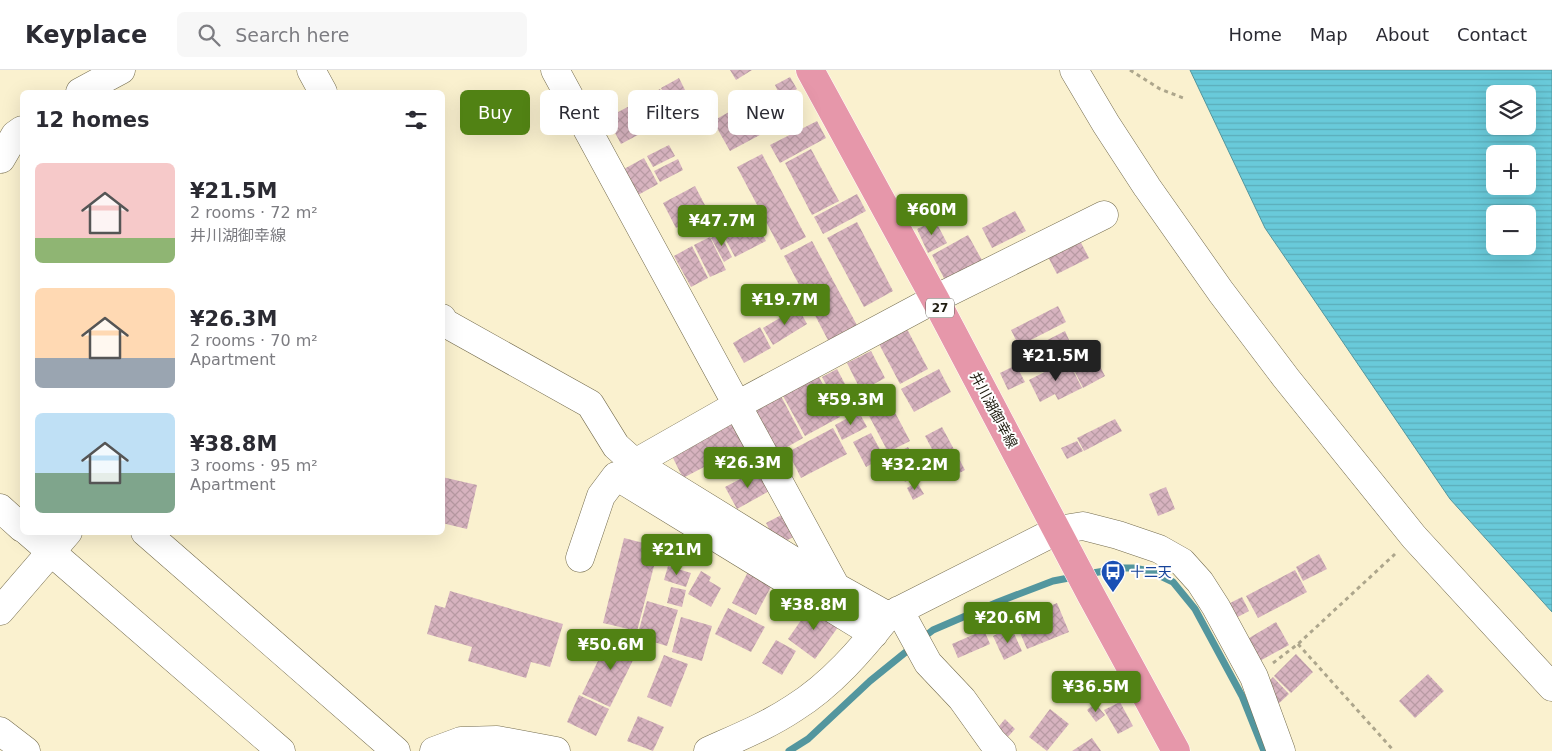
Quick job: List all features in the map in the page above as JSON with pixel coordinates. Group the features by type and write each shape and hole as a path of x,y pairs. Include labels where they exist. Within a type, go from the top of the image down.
{"main road":[{"name":"井川湖御幸線","path":"810,70 935,299 1091,595 1176,751"}],"street":[{"path":"78,84 121,70"},
{"path":"311,70 322,90"},
{"path":"555,70 836,587"},
{"path":"1074,70 1147,187 1221,292 1286,378 1414,537 1552,687"},
{"path":"1,159 15,135 20,131"},
{"path":"580,558 601,496 626,466 935,299 1104,215"},
{"path":"445,323 590,404 626,466 887,620"},
{"path":"626,466 836,587 887,620 962,699 992,741 1002,751"},
{"path":"0,508 20,526"},
{"path":"708,751 750,733 795,708 833,678 887,620 1062,539 1083,526 1158,549 1182,562 1200,582 1216,607 1254,677 1281,751"},
{"path":"31,535 281,751"},
{"path":"0,611 65,535"},
{"path":"148,535 396,751"},
{"path":"0,731 26,751"},
{"path":"434,751 461,741 497,740 556,751"}],"path":[{"path":"1130,70 1160,89 1186,99"},
{"path":"1254,677 1298,644 1367,578 1414,537"},
{"path":"1298,644 1394,751"}],"water":[{"path":"1190,70 1552,70 1552,612 1450,499 1265,228"}],"building":[{"path":"730,70 752,70 736,80"},
{"path":"790,77 797,89 777,90 775,85"},
{"path":"679,78 685,90 662,90 661,88"},
{"path":"628,107 628,135 638,135 621,144 616,135 618,135 618,112"},
{"path":"728,113 728,135 760,135 730,151 718,130 718,118"},
{"path":"817,121 826,138 780,163 770,145 790,135 803,135 803,128"},
{"path":"669,145 675,156 653,167 647,156"},
{"path":"811,149 839,201 812,215 785,163"},
{"path":"762,154 806,237 781,250 737,167"},
{"path":"644,158 658,184 638,195 624,169"},
{"path":"678,159 683,170 660,182 654,171"},
{"path":"695,186 708,211 676,228 663,203"},
{"path":"857,194 866,211 823,234 814,217"},
{"path":"1015,211 1026,231 992,248 982,228"},
{"path":"752,215 766,241 735,257 721,231"},
{"path":"935,220 947,243 928,253 917,229"},
{"path":"857,222 893,291 864,307 827,238"},
{"path":"720,233 732,257 724,262 711,238"},
{"path":"968,235 983,262 946,282 932,255"},
{"path":"710,237 726,270 710,277 694,245"},
{"path":"1078,237 1089,258 1057,274 1046,253"},
{"path":"812,241 859,329 830,344 784,256"},
{"path":"692,246 708,278 691,287 674,256"},
{"path":"1058,306 1066,322 1019,346 1011,330"},
{"path":"798,307 807,324 773,345 763,328"},
{"path":"760,327 771,348 744,363 733,343"},
{"path":"906,327 928,369 900,384 878,342"},
{"path":"1065,331 1070,342 1056,349 1061,358 1037,370 1032,362 1025,365 1020,354"},
{"path":"1091,349 1105,376 1083,388 1069,360"},
{"path":"871,351 885,378 861,391 847,363"},
{"path":"1068,360 1082,388 1058,400 1055,394 1040,402 1029,380"},
{"path":"1016,365 1025,382 1008,390 1000,373"},
{"path":"837,369 852,397 837,405 822,377"},
{"path":"939,369 951,392 914,412 901,389"},
{"path":"819,377 840,417 805,436 783,396"},
{"path":"781,396 803,438 775,454 752,412"},
{"path":"889,401 910,441 888,452 867,412"},
{"path":"859,412 867,427 842,440 835,425"},
{"path":"736,419 748,444 683,478 671,454"},
{"path":"1115,419 1122,431 1084,451 1077,438"},
{"path":"942,427 965,470 948,479 925,436"},
{"path":"833,428 847,454 801,478 788,452"},
{"path":"871,433 884,457 866,467 853,442"},
{"path":"1077,441 1083,451 1067,459 1061,448"},
{"path":"908,447 922,473 905,482 891,456"},
{"path":"759,469 771,490 737,509 725,487"},
{"path":"445,478 477,485 467,529 445,524"},
{"path":"917,482 924,494 913,500 907,488"},
{"path":"1166,487 1175,509 1158,516 1149,494"},
{"path":"787,512 799,534 778,545 766,523"},
{"path":"624,538 659,547 637,631 603,623"},
{"path":"1319,554 1327,569 1303,581 1296,567"},
{"path":"668,566 691,573 686,587 664,580"},
{"path":"751,566 775,579 756,615 732,603"},
{"path":"1295,570 1307,592 1258,618 1246,596"},
{"path":"701,571 711,577 709,581 721,588 711,607 688,594"},
{"path":"671,587 686,590 682,607 667,603"},
{"path":"450,591 563,624 550,667 531,662 526,678 468,661 472,647 427,634 435,605 445,608"},
{"path":"1242,597 1249,611 1234,619 1226,605"},
{"path":"647,601 678,610 667,646 637,637"},
{"path":"813,603 841,623 815,659 788,639"},
{"path":"1057,603 1069,632 1027,649 1015,621"},
{"path":"728,608 765,627 751,652 715,634"},
{"path":"681,617 712,626 702,661 672,652"},
{"path":"1276,622 1289,645 1256,663 1244,641"},
{"path":"1011,627 1022,651 1004,660 993,636"},
{"path":"984,630 990,644 958,658 952,644"},
{"path":"611,634 639,648 610,707 582,694"},
{"path":"776,640 796,651 782,675 762,663"},
{"path":"1296,654 1313,672 1291,693 1274,676"},
{"path":"664,655 688,664 671,707 647,697"},
{"path":"1428,674 1444,691 1415,718 1399,701"},
{"path":"1273,677 1289,694 1275,707 1266,684"},
{"path":"579,695 609,709 596,736 567,722"},
{"path":"1120,702 1133,726 1118,734 1104,710"},
{"path":"1095,703 1105,715 1096,722 1087,710"},
{"path":"1050,709 1069,724 1047,751 1029,737"},
{"path":"638,716 664,727 653,751 627,741"},
{"path":"1005,719 1015,729 1005,740 995,731"},
{"path":"1092,738 1101,751 1072,751"}],"waterway":[{"path":"1087,574 1133,568 1150,571 1173,582 1195,609 1242,696 1264,751"},
{"path":"920,640 933,630 998,602 1053,581 1074,577"},
{"path":"789,751 808,739 870,681 912,647"}],"place":[{"name":"十二天","path":"1113,593"}]}
